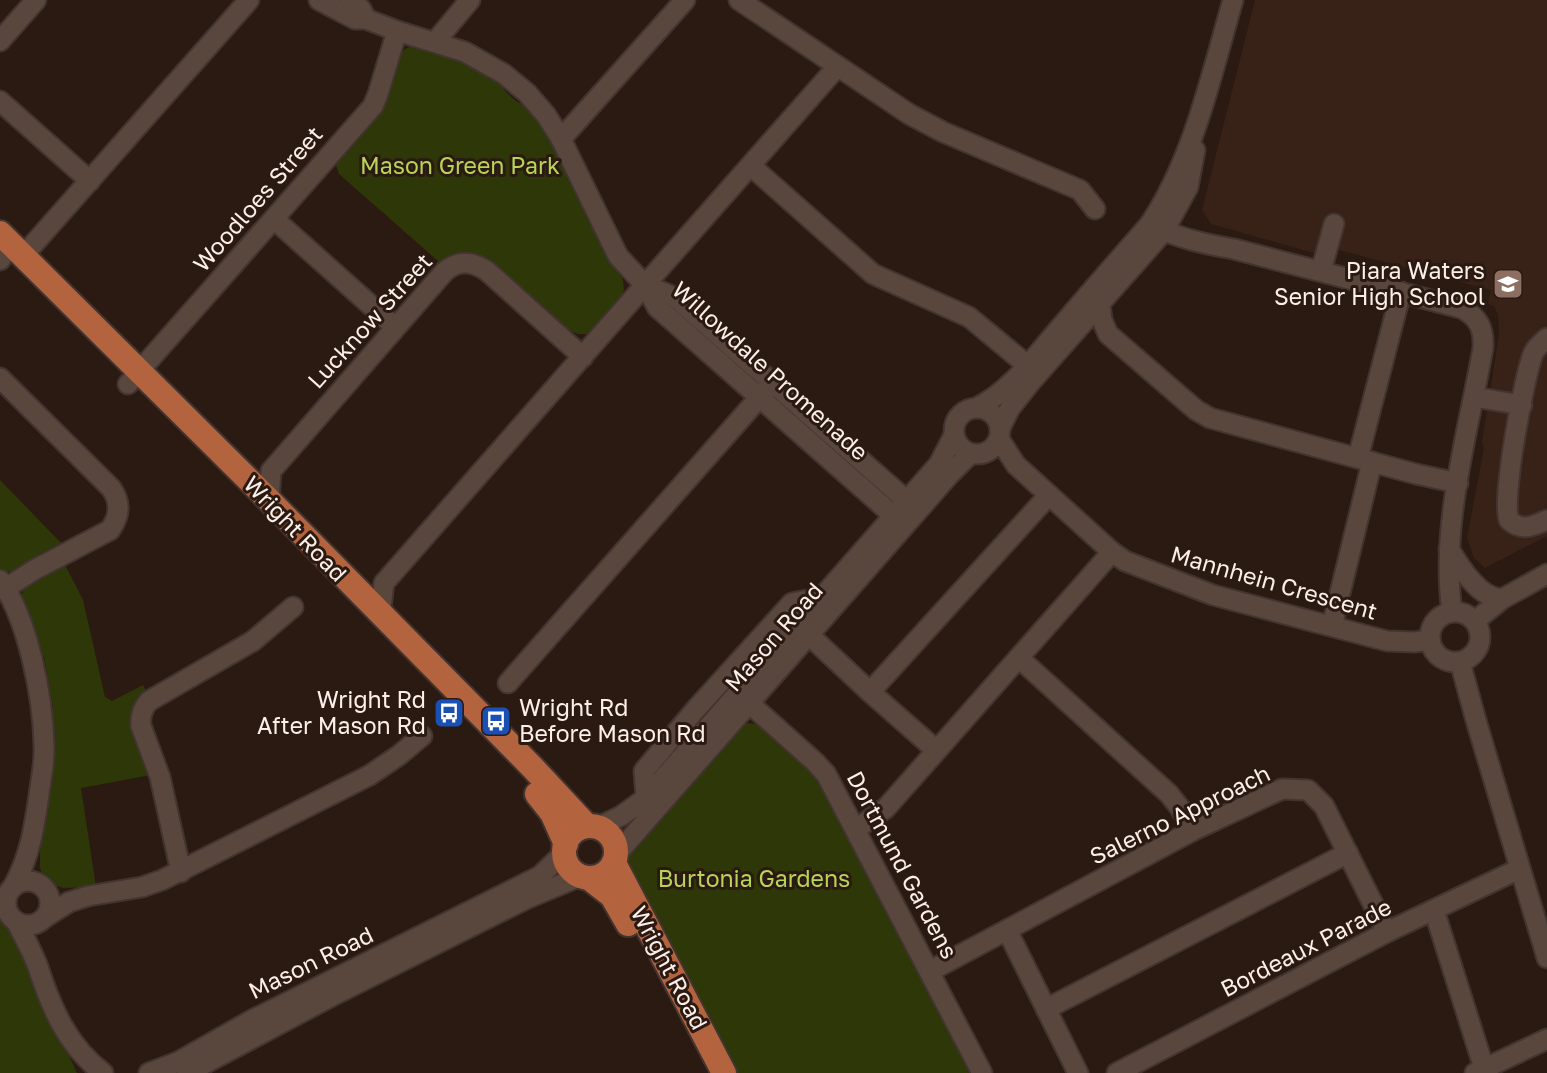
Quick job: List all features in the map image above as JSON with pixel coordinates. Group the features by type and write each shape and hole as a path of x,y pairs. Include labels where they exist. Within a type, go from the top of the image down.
{"main road":[{"name":"Wright Road","path":"5,252 134,378 533,789 552,813 565,848"},
{"name":"Wright Road","path":"134,378 269,500 354,589 593,827"},
{"path":"593,827 612,838 615,859 604,874 585,877 569,866 565,848 574,832 593,827"},
{"name":"Wright Road","path":"615,859 724,1073"},
{"name":"Wright Road","path":"585,877 616,902 708,1073"}],"street":[{"path":"0,41 36,0"},
{"path":"5,252 90,181 249,0"},
{"name":"Willowdale Promenade","path":"319,0 355,19 366,19 465,51 504,74 527,93 546,115 561,139 618,256 647,287 657,307 894,516"},
{"name":"Willowdale Promenade","path":"350,0 361,9 366,19"},
{"path":"435,41 470,0"},
{"path":"561,139 685,0"},
{"path":"739,0 837,67 929,125 1080,190 1096,209"},
{"name":"Mason Road","path":"615,859 950,474 989,443 1010,408 1100,304 1161,221 1197,125 1233,0"},
{"name":"Woodloes Street","path":"134,378 373,106 397,31"},
{"path":"380,615 384,583 647,287 837,67"},
{"path":"0,101 90,181"},
{"path":"751,166 873,274 969,317 1027,365"},
{"path":"274,219 395,327"},
{"path":"1161,221 1234,249 1461,308 1479,322 1483,348 1458,483 1449,549 1451,612"},
{"name":"Mason Road","path":"976,408 1003,391 1161,221"},
{"path":"1321,271 1334,224"},
{"name":"Lucknow Street","path":"271,471 444,271 453,264 477,264 487,271 583,357"},
{"name":"Willowdale Promenade","path":"647,287 676,298 907,501"},
{"path":"1332,626 1401,292"},
{"path":"1100,304 1102,320 1108,334"},
{"path":"1077,331 1093,330 1108,334 1196,410 1210,418 1458,483"},
{"path":"1547,338 1533,354 1509,472 1507,514 1513,524 1525,528 1547,520"},
{"path":"0,378 111,488 119,507 117,518 110,530 3,584 19,618 34,666 44,746 33,836 35,866 51,903 45,918 40,971"},
{"path":"508,683 773,382"},
{"path":"1474,397 1522,405"},
{"path":"976,408 990,411 995,416 989,443 960,447 954,435 955,422 959,416 976,408"},
{"name":"Mason Road","path":"593,827 621,816 646,798 939,464 954,435"},
{"name":"Mannhein Crescent","path":"989,443 1112,552 1150,572 1204,593 1387,641 1430,640"},
{"path":"241,473 271,471 269,500"},
{"path":"870,692 1049,495"},
{"path":"1449,549 1486,594 1502,599"},
{"path":"856,829 886,808 1112,552"},
{"path":"1475,621 1502,599 1547,574"},
{"path":"354,589 384,583"},
{"path":"181,872 160,777 141,726 144,706 253,641 293,607"},
{"path":"1451,612 1460,612 1475,621 1480,637 1479,645 1468,659 1461,662 1452,662 1437,655 1430,640 1433,625 1444,614 1451,612"},
{"path":"809,635 936,750"},
{"path":"1019,658 1169,794 1192,831"},
{"path":"1461,662 1547,958"},
{"name":"Dortmund Gardens","path":"749,703 821,768 856,829 982,1073"},
{"path":"10,918 31,926 69,902 142,887 181,872 370,775 422,736"},
{"name":"Salerno Approach","path":"930,971 1192,831 1282,789 1308,790 1324,806 1387,932"},
{"path":"33,836 23,867 8,890 6,906 40,971 49,1000 74,1046 83,1073"},
{"name":"Mason Road","path":"149,1073 178,1062 252,1020 540,876 565,848"},
{"path":"1046,1009 1348,853"},
{"name":"Bordeaux Parade","path":"1117,1073 1387,932 1519,869"},
{"name":"Mason Road","path":"187,1073 332,996 526,899 585,877"},
{"path":"8,890 27,881 67,894 88,896"},
{"path":"1434,910 1479,1070 1547,1039"},
{"path":"1007,930 1078,1073"},
{"path":"74,1046 103,1073"}],"shaded area":[{"name":"Piara Waters Senior High School","path":"1255,0 1547,0 1547,536 1485,568 1474,558 1467,538 1484,448 1482,442 1499,335 1498,315 1494,306 1488,304 1491,290 1335,249 1314,253 1211,224 1202,210"}],"green space":[{"name":"Mason Green Park","path":"414,45 458,56 498,78 510,96 529,106 569,168 567,175 590,225 597,228 623,280 622,299 590,334 578,334 563,328 478,255 463,254 431,270 438,261 339,174 334,160 396,58"},
{"path":"0,480 61,543 39,555 36,562 12,572 0,570"},
{"path":"64,563 83,600 105,697 112,701 143,685 147,693 151,775 81,788 96,887 64,888 52,885 42,875 40,868 50,755 49,717 53,708 44,657 38,650 20,600 25,585"},
{"name":"Burtonia Gardens","path":"745,723 758,724 815,771 975,1073 736,1073 626,865 627,852 668,804 675,803 723,749 730,733"},
{"path":"0,920 9,924 77,1073 0,1073"}],"place":[{"name":"Piara Waters Senior High School","path":"1508,284"},
{"name":"Wright Rd After Mason Rd","path":"449,713"},
{"name":"Wright Rd Before Mason Rd","path":"496,721"}]}
